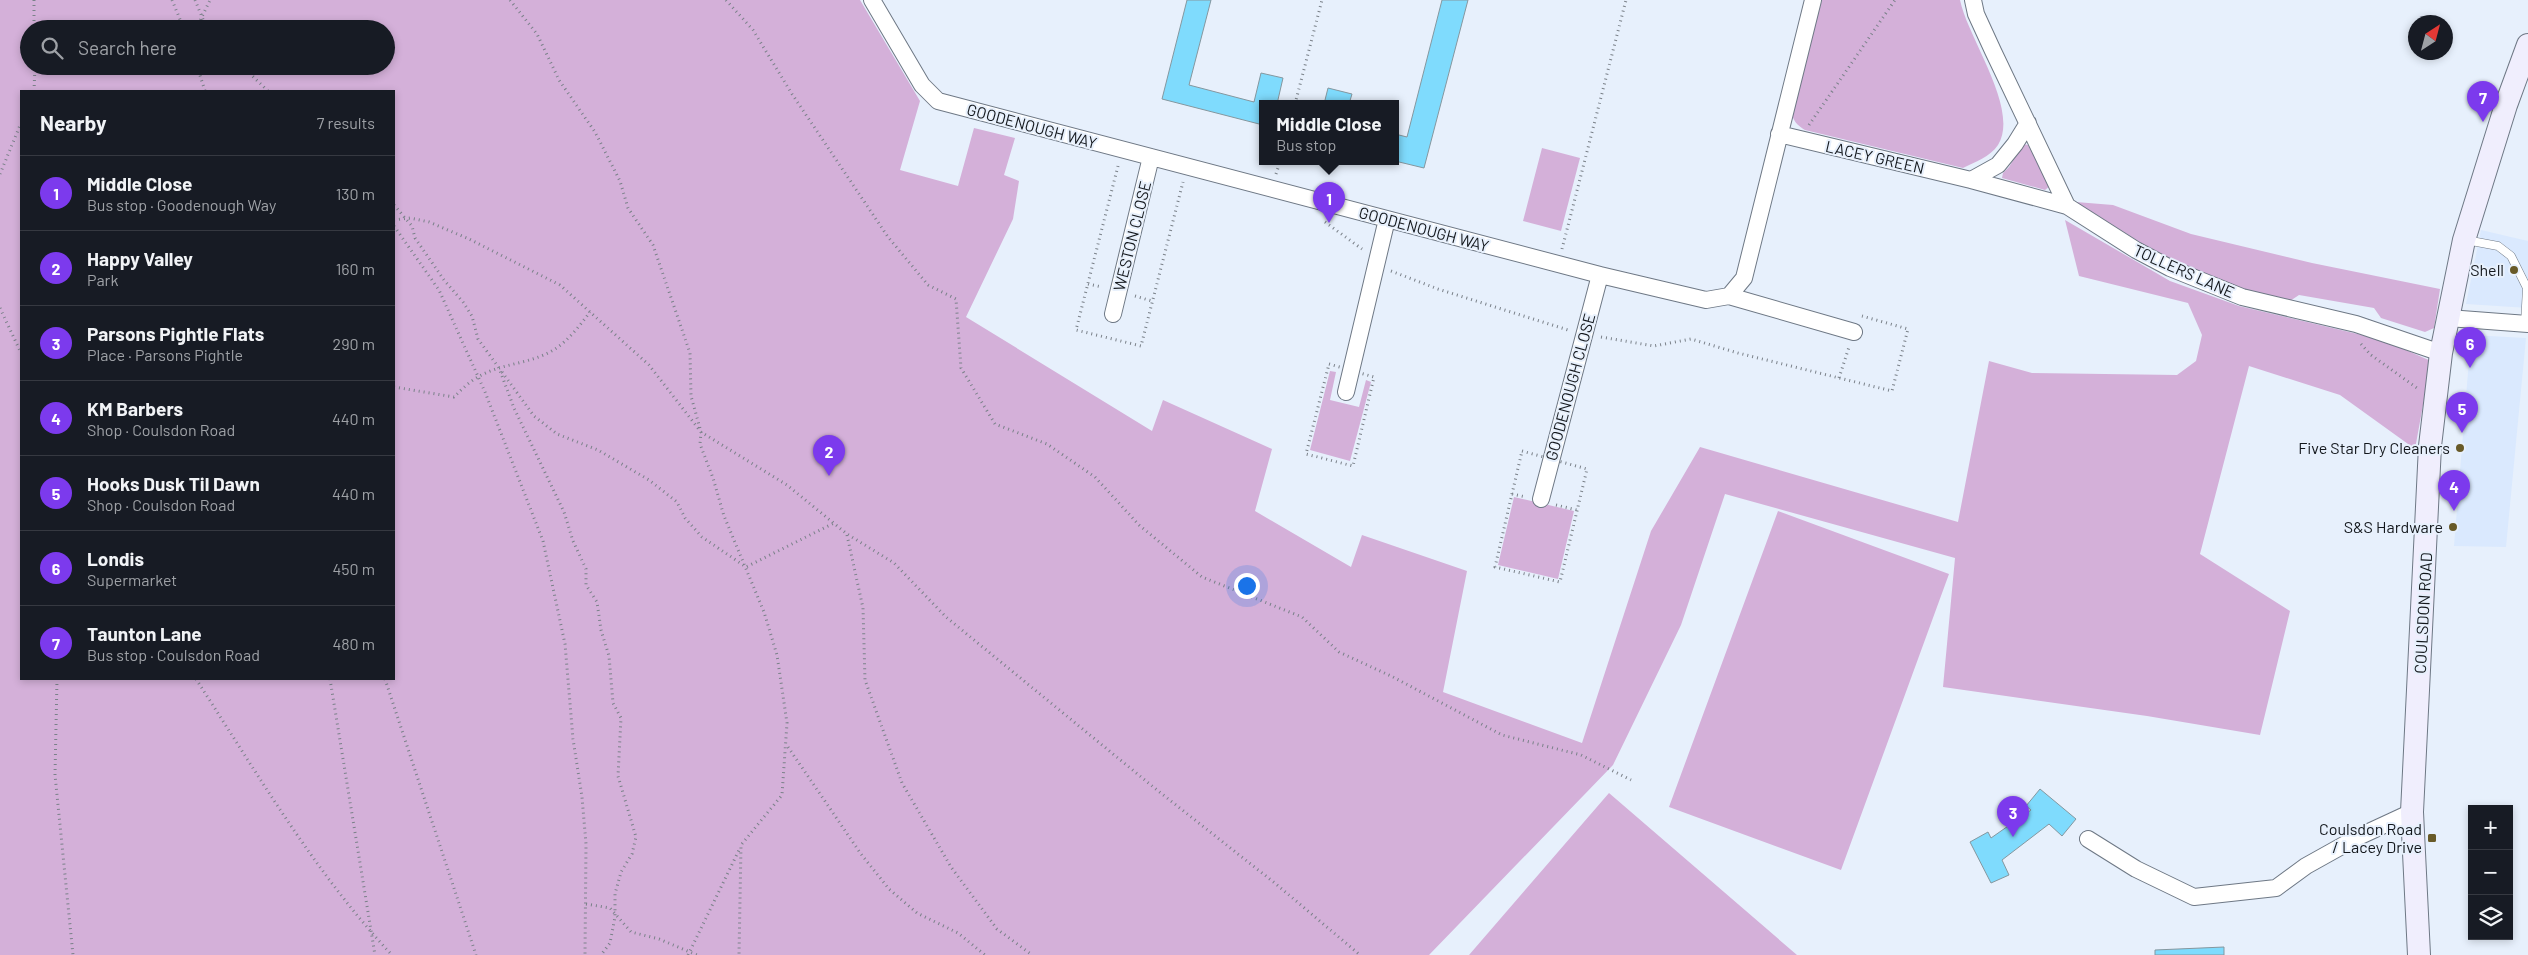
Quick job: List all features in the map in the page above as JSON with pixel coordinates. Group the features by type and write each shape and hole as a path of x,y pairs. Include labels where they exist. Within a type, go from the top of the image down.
{"main road":[{"name":"COULSDON ROAD","path":"2419,955 2412,812 2430,446 2441,353 2464,240 2506,105 2528,45"}],"street":[{"name":"GOODENOUGH WAY","path":"872,0 922,84 938,101 1600,275 1706,300 1729,296 1854,332"},
{"path":"1729,296 1744,278 1813,0"},
{"path":"1973,0 1982,29 2068,206"},
{"path":"1971,180 1998,165 2015,144 2028,122"},
{"name":"LACEY GREEN","path":"1779,134 1971,180 2068,206"},
{"name":"WESTON CLOSE","path":"1113,314 1151,157"},
{"name":"TOLLERS LANE","path":"2068,206 2136,250 2179,272 2242,297 2356,324 2441,353"},
{"path":"1346,392 1387,219"},
{"name":"GOODENOUGH CLOSE","path":"1541,499 1600,275"},
{"path":"2448,318 2526,324"},
{"path":"2088,839 2136,869 2194,897 2276,888 2315,861 2358,837 2412,812"}],"lane":[{"path":"2464,240 2498,246 2511,256 2527,288 2526,324"}],"path":[{"path":"34,0 34,20"},
{"path":"172,0 180,20"},
{"path":"195,0 202,20"},
{"path":"199,20 210,0"},
{"path":"510,0 537,34 559,80 595,132 620,181 628,208 653,245 690,353 691,396 701,432 700,444 714,478 724,516 764,612 777,655 785,695 787,746 782,795 741,845 688,954"},
{"path":"726,0 753,30 792,94 888,237 928,285 956,299 961,368 996,424 1047,444 1095,477 1138,525 1202,577 1302,617 1338,652 1393,677 1502,735 1581,755 1631,780"},
{"path":"1296,100 1322,0"},
{"path":"1558,264 1626,0"},
{"path":"1799,140 1895,0"},
{"path":"34,90 35,75"},
{"path":"200,75 205,90"},
{"path":"251,75 267,90"},
{"path":"0,174 20,125"},
{"path":"395,206 406,219 415,238 439,273 464,302 472,316 478,339 534,416 557,434 598,450 649,480 677,502 685,518 702,537 746,567"},
{"path":"395,220 406,219 429,222 560,285 649,365 701,432 787,485 847,534 894,563 946,617 1150,784 1276,884 1360,955"},
{"path":"395,227 440,290 478,377 543,541 565,644 573,739 586,844 585,955"},
{"path":"0,308 20,351"},
{"path":"395,387 454,397 478,377 499,368 530,360 555,349 577,329 590,312"},
{"path":"2356,324 2357,337 2363,348 2422,391"},
{"path":"1329,364 1351,370 1374,377 1353,466 1306,454 1329,364"},
{"path":"499,368 514,408 564,512 573,541 586,569 586,585 597,602 601,630 609,656 613,703 620,718 618,776 636,837 632,854 621,872 617,887 610,943 601,955"},
{"path":"746,567 834,523"},
{"path":"847,534 863,608 865,680 902,783 951,867 997,929 1032,955"},
{"path":"58,680 55,775 73,955"},
{"path":"197,680 300,840 370,932 392,955"},
{"path":"330,680 375,955"},
{"path":"385,680 476,955"},
{"path":"787,746 861,854 890,889 917,913 958,933 985,955"},
{"path":"740,955 741,845"},
{"path":"586,904 610,908 631,932 659,939 688,954 697,955"}],"shaded area":[{"path":"0,0 860,0 920,101 900,170 958,186 974,128 1015,138 1004,175 1019,181 1013,219 966,317 1152,431 1163,400 1272,449 1255,511 1351,567 1362,535 1467,571 1443,692 1582,743 1651,531 1700,447 1958,522 1989,361 2032,373 2177,375 2196,361 2202,335 2188,303 2079,276 2065,220 2170,281 2239,306 2383,340 2431,361 2415,449 2340,395 2249,366 2200,554 2290,611 2260,735 2147,716 1943,687 1955,558 1725,494 1681,625 1613,765 1429,955 0,955"},
{"path":"1822,0 1960,0 1998,94 2003,130 1995,149 1982,159 1963,168 1805,130 1800,126 1794,120 1791,111"},
{"path":"2023,144 2028,145 2050,186 2045,190 2002,178 2003,173 2009,167"},
{"path":"1542,148 1580,158 1561,231 1523,221"},
{"path":"2076,202 2113,205 2191,234 2312,263 2440,289 2434,328 2425,332 2381,318 2374,308 2299,295 2290,301 2254,293 2173,263"},
{"path":"2481,230 2528,241 2528,308 2466,304"},
{"path":"2471,335 2526,338 2506,547 2454,546"},
{"path":"1330,371 1336,372 1330,400 1359,407 1366,380 1371,382 1350,461 1310,450"},
{"path":"1514,497 1574,511 1558,579 1498,565"},
{"path":"1778,511 1949,574 1841,870 1669,807"},
{"path":"1609,793 1797,955 1469,955"}],"building":[{"path":"1187,0 1211,0 1189,85 1254,102 1261,73 1283,78 1278,100 1259,100 1259,124 1162,99"},
{"path":"1442,0 1468,0 1424,168 1399,162 1399,135 1407,137"},
{"path":"1328,88 1352,94 1350,100 1325,100"},
{"path":"2040,789 2076,819 2062,836 2049,824 2002,860 2009,875 1991,883 1970,842 1988,832 1991,838 2031,810 2026,806"},
{"path":"2224,947 2224,955 2155,955 2155,950"}],"place":[{"name":"Taunton Lane","path":"2483,122"},
{"name":"Middle Close","path":"1329,223"},
{"name":"Shell","path":"2514,270"},
{"name":"Londis","path":"2470,368"},
{"name":"Hooks Dusk Til Dawn","path":"2462,433"},
{"name":"Five Star Dry Cleaners","path":"2460,448"},
{"name":"Happy Valley","path":"829,476"},
{"name":"KM Barbers","path":"2454,511"},
{"name":"S&S Hardware","path":"2453,527"},
{"name":"Parsons Pightle Flats","path":"2013,837"},
{"name":"Coulsdon Road / Lacey Drive","path":"2432,838"}]}
